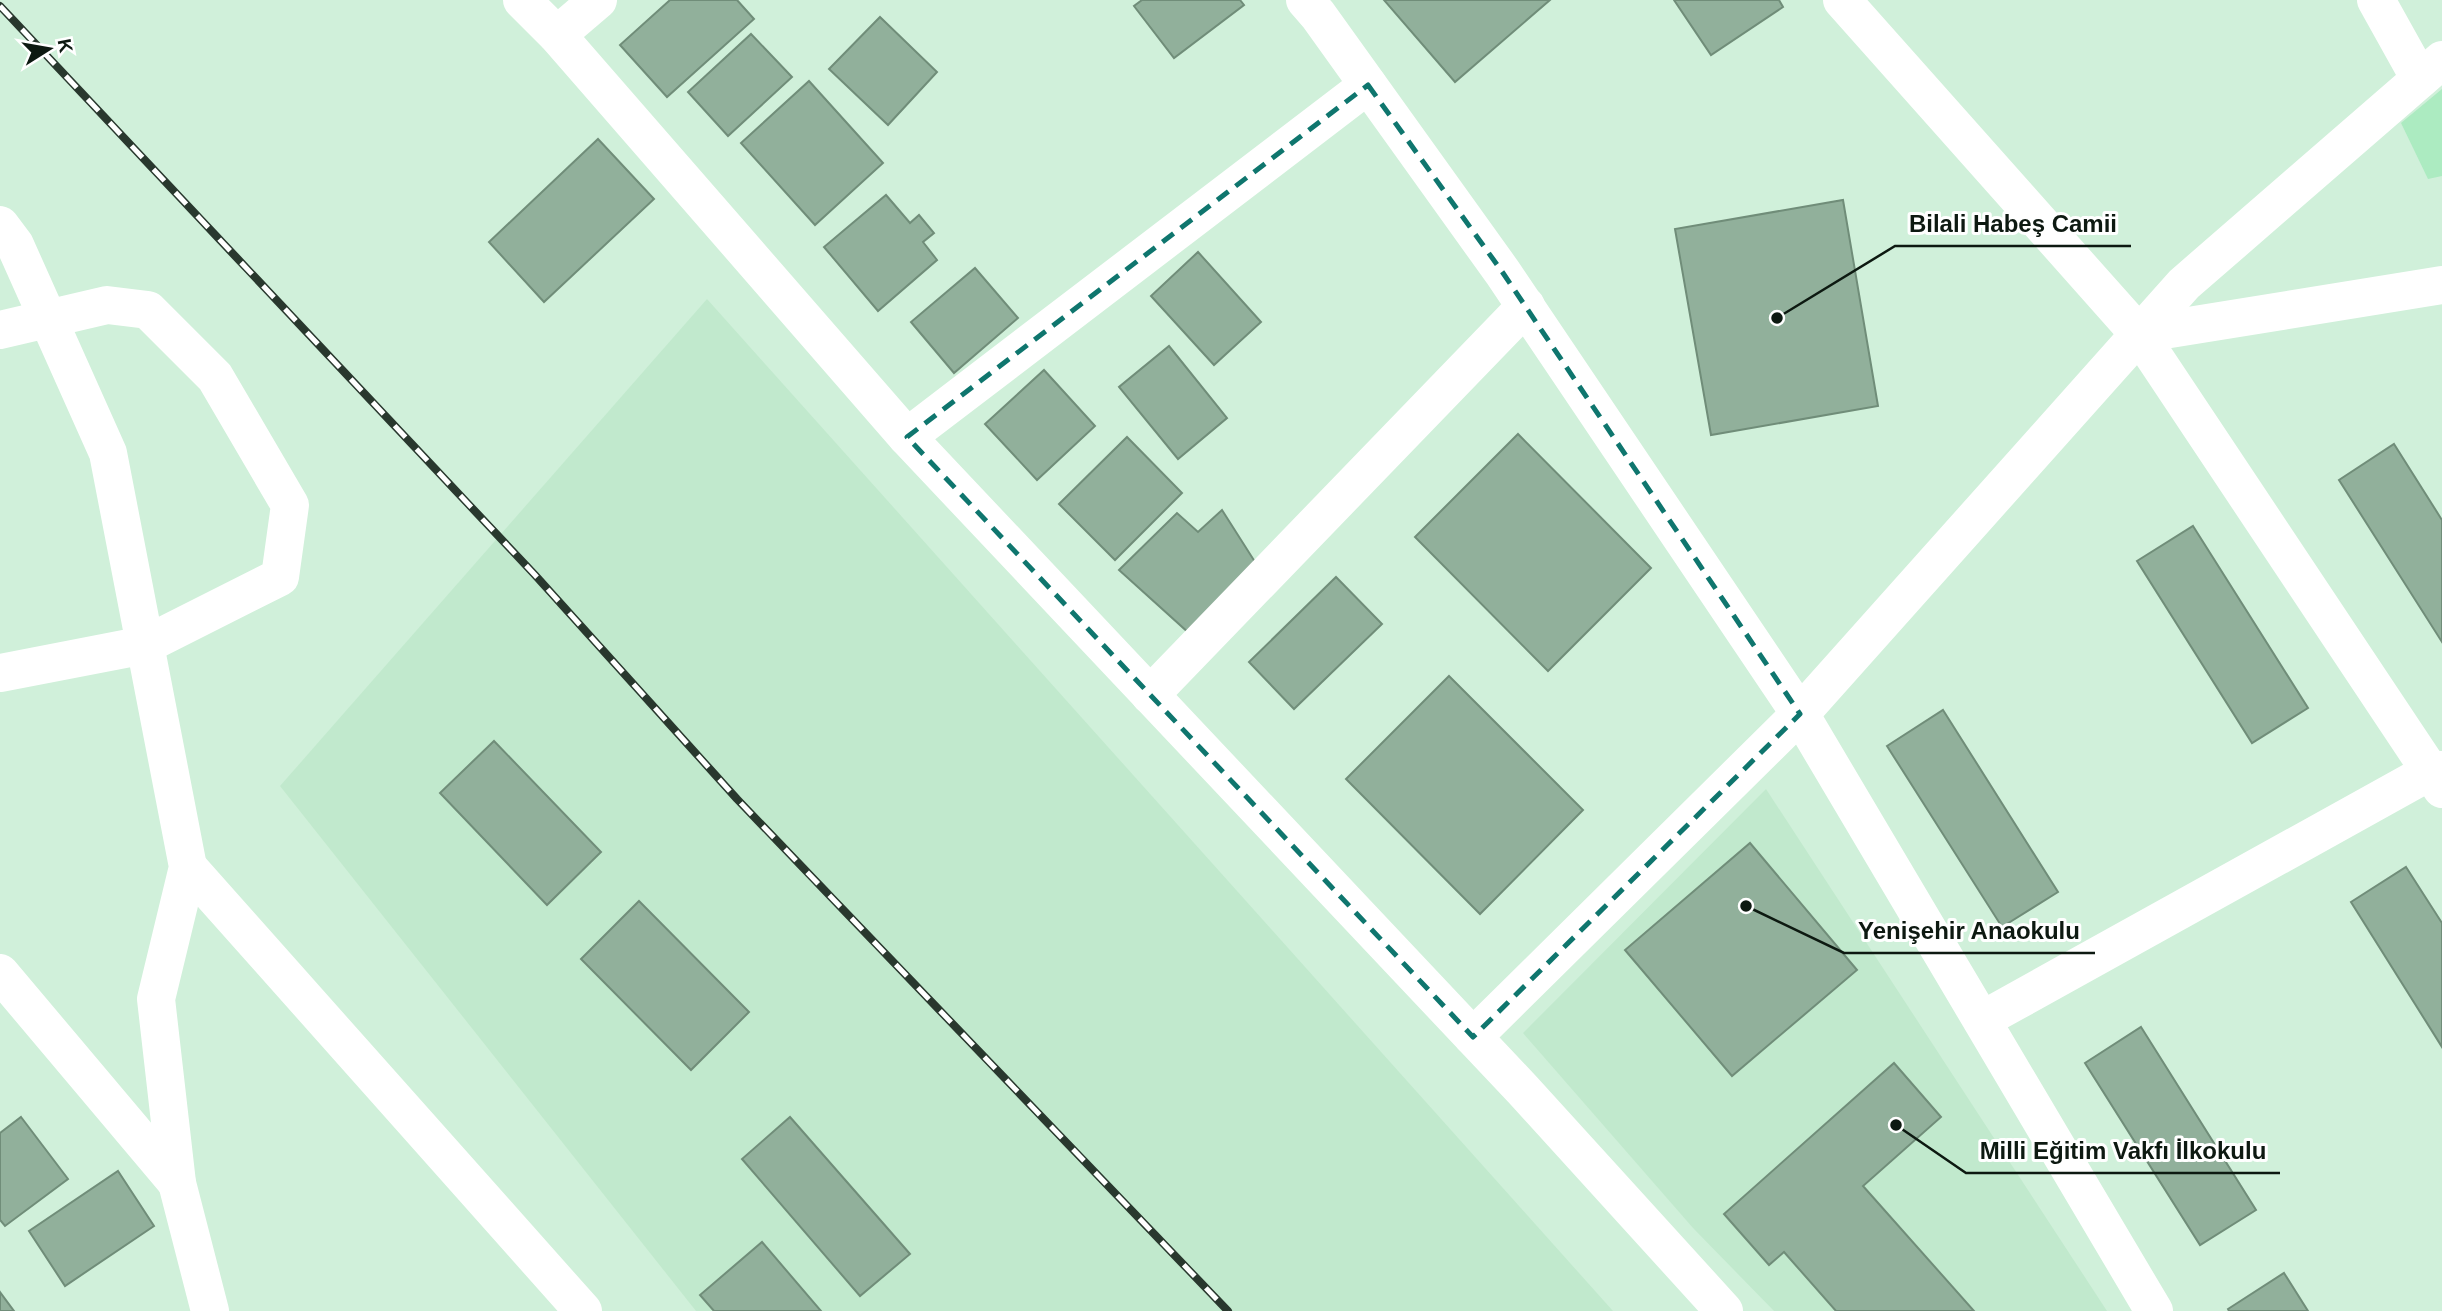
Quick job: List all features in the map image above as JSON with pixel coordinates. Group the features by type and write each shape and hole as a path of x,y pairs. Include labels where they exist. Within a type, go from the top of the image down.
{"street":[{"path":"522,0 557,35 907,437 1473,1037 1724,1311"},
{"path":"557,35 598,0"},
{"path":"1305,0 1526,306 1800,714 2154,1311"},
{"path":"1842,0 2139,334 2438,777 1982,1020"},
{"path":"1473,1037 1800,714 2184,284 2431,69 2376,0"},
{"path":"907,437 1368,85"},
{"path":"0,225 15,245 108,453 188,867 156,999 177,1183 210,1311"},
{"path":"2139,334 2442,285"},
{"path":"0,330 107,305 148,310 215,377 290,505 280,577 145,645 0,673"},
{"path":"1150,695 1526,306"},
{"path":"188,867 583,1311"},
{"path":"0,973 177,1183"}],"highlighted area":[{"path":"1368,85 1503,273 1800,714 1473,1037 907,437"}],"shaded area":[{"path":"2442,89 2442,176 2428,179 2401,123"},
{"path":"707,299 1613,1311 696,1311 280,786"},
{"path":"1766,789 2107,1311 1774,1311 1693,1228 1523,1033"}],"building":[{"path":"670,0 737,0 754,19 667,97 620,45"},
{"path":"1142,0 1240,0 1244,5 1174,58 1134,6"},
{"path":"1384,0 1550,0 1455,82"},
{"path":"1674,0 1779,0 1783,7 1711,55"},
{"path":"880,17 937,72 888,125 829,69"},
{"path":"751,34 792,77 728,136 688,92"},
{"path":"809,81 883,163 815,225 741,143"},
{"path":"598,139 654,199 544,302 489,242"},
{"path":"886,195 910,223 919,215 934,233 923,242 937,260 878,311 824,247"},
{"path":"1843,200 1878,406 1711,435 1675,229"},
{"path":"1198,252 1261,322 1214,365 1151,296"},
{"path":"975,268 1018,318 954,373 911,322"},
{"path":"1169,346 1227,418 1178,459 1119,387"},
{"path":"1044,370 1095,426 1037,480 985,424"},
{"path":"1518,434 1651,568 1548,671 1415,537"},
{"path":"1127,437 1182,493 1115,560 1059,504"},
{"path":"2394,444 2442,520 2442,642 2339,480"},
{"path":"1222,510 1257,565 1190,634 1119,570 1177,513 1198,532"},
{"path":"2193,526 2308,708 2252,743 2137,561"},
{"path":"1336,577 1382,624 1294,709 1249,662"},
{"path":"1449,676 1583,810 1480,914 1346,779"},
{"path":"1943,710 2058,892 2002,927 1887,746"},
{"path":"494,741 601,852 547,905 440,793"},
{"path":"1750,843 1857,970 1732,1076 1625,950"},
{"path":"2406,867 2442,923 2442,1047 2351,902"},
{"path":"639,901 749,1012 691,1070 581,959"},
{"path":"2141,1027 2256,1210 2200,1245 2085,1063"},
{"path":"1894,1063 1941,1117 1863,1186 1974,1311 1836,1311 1784,1252 1769,1265 1724,1214"},
{"path":"21,1117 68,1179 5,1226 0,1220 0,1133"},
{"path":"790,1117 910,1254 860,1296 742,1159"},
{"path":"118,1171 154,1226 65,1286 29,1231"},
{"path":"762,1242 821,1311 714,1311 700,1295"},
{"path":"2284,1273 2308,1311 2229,1311 2228,1309"},
{"path":"0,1292 14,1311 0,1311"}],"railway":[{"path":"0,6 535,575 737,799 1228,1311"}],"place":[{"name":"Bilali Habeş Camii","path":"1777,318"},
{"name":"Yenişehir Anaokulu","path":"1746,906"},
{"name":"Milli Eğitim Vakfı İlkokulu","path":"1896,1125"}]}
